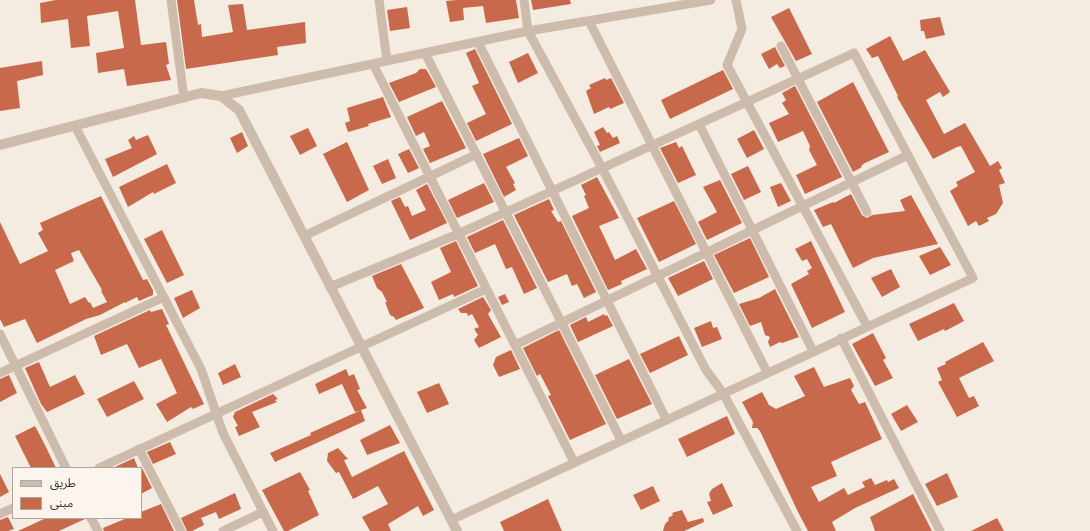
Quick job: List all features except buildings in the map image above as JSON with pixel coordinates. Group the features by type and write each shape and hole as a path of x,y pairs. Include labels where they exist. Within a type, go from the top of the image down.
{"street":[{"path":"171,0 184,98"},
{"path":"380,0 387,61"},
{"path":"524,0 528,31 602,168 706,370 723,393 797,531"},
{"path":"0,145 201,93 221,96 528,31 711,0"},
{"path":"736,0 742,29 727,65 867,326"},
{"path":"590,21 767,372"},
{"path":"478,42 666,419"},
{"path":"781,46 867,212"},
{"path":"425,53 621,440"},
{"path":"330,287 458,234 854,54 973,278 767,372 451,520"},
{"path":"373,64 574,462"},
{"path":"221,96 239,110 360,347 457,531"},
{"path":"699,124 813,351"},
{"path":"75,126 201,370 223,433 273,531"},
{"path":"304,236 477,154"},
{"path":"515,345 908,155"},
{"path":"101,467 486,289"},
{"path":"0,373 164,297"},
{"path":"0,334 66,467"},
{"path":"841,338 940,531"},
{"path":"139,449 181,531"},
{"path":"0,514 12,508"},
{"path":"223,531 264,512"},
{"path":"92,519 98,531"}]}
